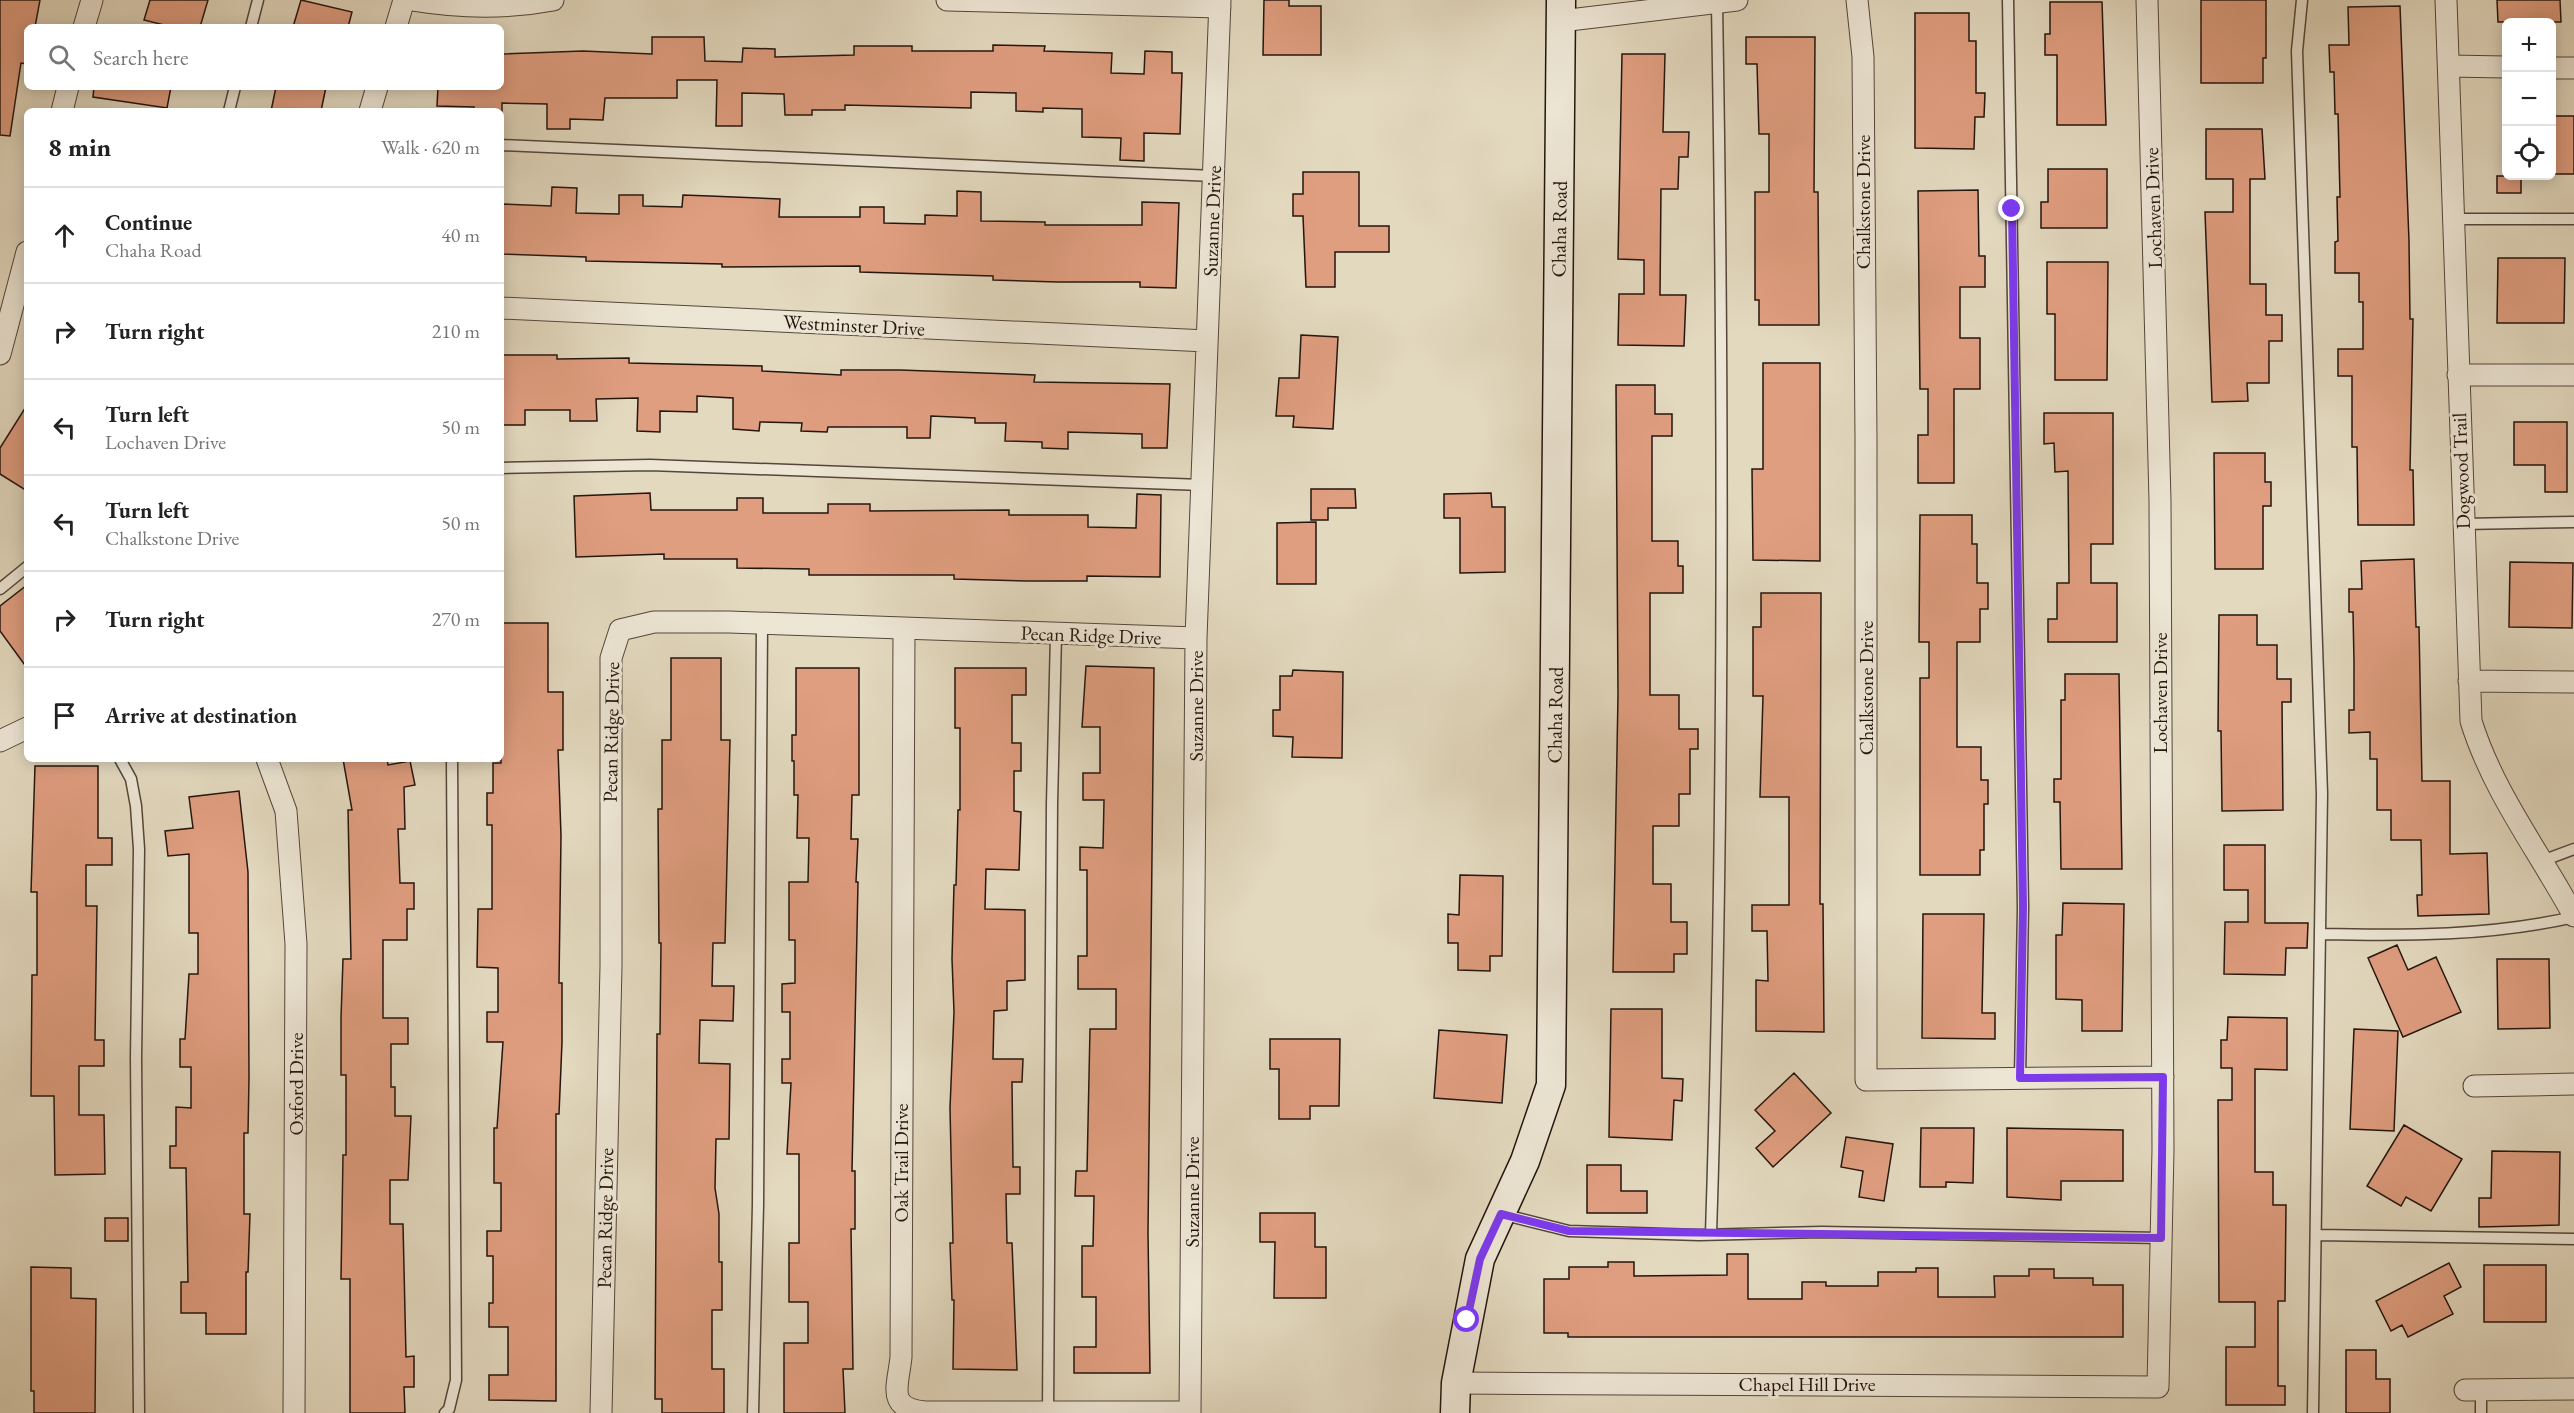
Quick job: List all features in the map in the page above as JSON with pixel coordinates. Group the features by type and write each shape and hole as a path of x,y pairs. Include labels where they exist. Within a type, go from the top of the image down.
{"street":[{"path":"85,24 92,0"},
{"path":"397,24 404,0"},
{"path":"412,0 484,7 527,5 553,0"},
{"path":"947,0 1220,4"},
{"name":"Chalkstone Drive","path":"1857,0 1863,57 1866,438 1866,1080 2163,1077"},
{"name":"Lochaven Drive","path":"2147,0 2160,501 2163,1077 2158,1387"},
{"name":"Dogwood Trail","path":"2446,0 2457,375 2471,721 2482,755 2505,802 2574,916"},
{"path":"1561,10 1727,2"},
{"name":"Suzanne Drive","path":"1190,1413 1196,638 1220,4"},
{"name":"Chaha Road","path":"1455,1413 1456,1383 1480,1259 1525,1161 1551,1084 1561,10"},
{"path":"2449,66 2502,67"},
{"path":"2556,68 2574,68"},
{"path":"63,108 67,90"},
{"path":"371,108 376,90"},
{"path":"0,354 24,263"},
{"name":"Westminster Drive","path":"504,309 1207,341"},
{"path":"2457,375 2574,375"},
{"name":"Pecan Ridge Drive","path":"602,1413 611,966 611,658 620,630 654,622 1196,638"},
{"name":"Oak Trail Drive","path":"904,630 900,1357 897,1395 900,1406 910,1411 1190,1413"},
{"path":"2469,681 2574,681"},
{"path":"0,741 24,729"},
{"name":"Oxford Drive","path":"268,762 286,811 296,944 294,1413"},
{"path":"2474,1086 2574,1084"},
{"name":"Chapel Hill Drive","path":"1456,1383 2158,1387"},
{"path":"2473,1390 2574,1389"}],"lane":[{"path":"252,24 258,0"},
{"path":"2008,0 2023,907 2020,1078"},
{"path":"2302,0 2297,51 2322,794 2313,1413"},
{"path":"1711,1234 1718,1013 1727,2"},
{"path":"230,108 235,90"},
{"path":"504,145 1214,176"},
{"path":"2453,219 2574,219"},
{"path":"504,468 650,465 1202,485"},
{"path":"2463,524 2574,522"},
{"path":"0,590 24,570"},
{"path":"753,1413 758,1182 762,624"},
{"path":"1048,1412 1052,804 1056,634"},
{"path":"122,762 131,779 136,806 138,849 136,1058 139,1413"},
{"path":"445,1413 449,1409 456,1369 452,762"},
{"path":"2542,861 2574,849"},
{"path":"2321,934 2489,932 2523,928 2574,916"},
{"path":"1501,1214 1569,1231 1711,1234 1822,1232 2161,1238"},
{"path":"2317,1235 2574,1239"},
{"path":"2473,1390 2481,1413"}],"building":[{"path":"0,0 40,0 36,24 24,24 24,64 21,63 10,136 0,135"},
{"path":"150,0 208,0 201,24 160,24 144,20"},
{"path":"301,0 352,12 349,24 294,24"},
{"path":"1264,0 1289,0 1289,6 1321,6 1321,55 1263,55"},
{"path":"2201,0 2266,0 2266,58 2263,58 2263,83 2201,83"},
{"path":"2497,0 2560,0 2561,22 2556,22 2556,18 2502,18 2502,22 2498,22"},
{"path":"2050,2 2102,2 2106,125 2057,125 2057,55 2045,55 2045,34 2050,34"},
{"path":"2400,6 2410,319 2413,319 2410,470 2413,470 2414,525 2358,525 2357,447 2352,447 2352,376 2338,376 2338,349 2363,349 2363,302 2359,302 2359,273 2335,273 2335,242 2338,241 2337,197 2340,197 2338,114 2335,114 2334,72 2330,72 2329,45 2349,45 2348,7"},
{"path":"1915,13 1969,13 1969,41 1976,41 1976,93 1985,93 1984,117 1975,117 1974,149 1915,148"},
{"path":"652,37 704,37 705,61 742,62 743,48 775,49 775,57 854,55 854,46 912,46 912,51 993,51 993,45 1045,46 1044,51 1112,53 1111,73 1144,74 1145,51 1172,52 1172,73 1182,73 1180,134 1144,133 1144,161 1120,160 1121,138 1082,137 1082,109 1043,108 1043,112 1016,111 1016,93 971,92 971,108 845,105 845,110 812,110 812,115 785,115 784,94 742,93 742,126 716,126 717,80 677,80 677,98 605,98 603,120 570,119 570,129 547,129 547,104 502,103 502,108 437,106 438,90 504,90 504,54 583,51 652,54"},
{"path":"1746,37 1815,37 1814,192 1818,192 1819,325 1759,325 1759,300 1755,300 1755,192 1769,192 1769,134 1759,134 1757,64 1746,64"},
{"path":"1622,54 1665,54 1663,132 1689,132 1688,157 1679,157 1678,189 1661,189 1660,295 1686,295 1684,346 1618,345 1619,294 1644,294 1644,260 1618,259"},
{"path":"94,90 170,90 167,108 93,97"},
{"path":"275,90 325,90 322,108 272,108"},
{"path":"2556,116 2574,116 2574,174 2556,174"},
{"path":"2206,129 2262,129 2265,179 2250,179 2250,284 2266,284 2266,315 2282,315 2282,341 2269,341 2269,383 2247,383 2248,401 2212,402 2205,212 2233,212 2233,179 2206,179"},
{"path":"2048,169 2107,169 2107,228 2041,228 2041,202 2048,202"},
{"path":"1303,172 1359,172 1359,226 1389,226 1389,252 1335,252 1335,287 1306,287 1303,216 1293,216 1293,194 1303,194"},
{"path":"2497,176 2502,176 2502,180 2521,180 2521,193 2497,193"},
{"path":"552,187 577,188 576,213 619,214 619,195 643,195 643,206 682,207 683,195 780,199 779,217 860,217 860,207 884,207 884,223 925,224 925,215 957,216 957,191 981,192 981,221 1045,222 1045,225 1142,225 1142,202 1179,203 1176,288 1140,287 1140,282 993,280 993,276 860,272 860,266 722,267 722,264 586,261 586,257 504,254 504,204 551,206"},
{"path":"1978,190 1979,256 1985,256 1985,287 1960,287 1960,338 1980,338 1980,389 1954,389 1954,483 1918,483 1918,435 1928,435 1928,389 1920,389 1918,191"},
{"path":"2498,258 2565,258 2564,323 2497,323"},
{"path":"2047,262 2108,262 2107,380 2055,380 2055,314 2047,314"},
{"path":"1301,335 1338,337 1333,429 1293,427 1294,416 1276,416 1279,378 1299,378"},
{"path":"504,355 557,355 557,359 629,358 629,363 762,366 762,371 841,375 841,370 900,370 1035,375 1034,382 1170,384 1167,448 1142,448 1142,434 1068,432 1068,449 1042,448 1042,442 1005,441 1006,423 975,423 975,418 931,416 930,438 907,438 907,427 828,427 827,432 801,431 802,423 760,422 759,431 733,429 733,398 697,396 697,412 660,411 660,432 637,431 638,398 596,399 597,421 570,421 570,410 525,410 525,425 504,425"},
{"path":"1763,363 1820,363 1820,561 1753,560 1752,469 1763,469"},
{"path":"1616,385 1655,385 1655,414 1672,414 1672,436 1652,436 1652,541 1678,541 1678,566 1683,566 1683,593 1650,593 1650,695 1679,695 1679,729 1698,729 1698,749 1690,749 1690,794 1679,794 1679,826 1653,826 1653,884 1671,884 1671,922 1687,922 1687,954 1674,954 1674,972 1613,972 1618,695"},
{"path":"24,410 24,489 0,474 0,448"},
{"path":"2044,413 2113,413 2113,544 2091,544 2091,583 2117,583 2117,642 2048,642 2048,619 2057,619 2057,583 2069,583 2068,471 2055,472 2054,443 2044,444"},
{"path":"2514,422 2567,422 2567,492 2545,492 2545,465 2514,465"},
{"path":"2214,453 2265,453 2265,482 2271,482 2271,506 2263,506 2263,569 2215,569"},
{"path":"1311,489 1355,489 1356,508 1328,508 1328,520 1311,520"},
{"path":"650,493 651,510 737,510 737,498 763,498 763,513 828,513 828,504 870,504 870,511 1009,510 1009,515 1088,515 1088,527 1136,528 1137,494 1161,495 1160,577 1087,576 1087,581 1027,581 954,579 954,575 809,575 809,569 737,568 737,559 664,559 664,554 576,557 574,496"},
{"path":"1491,493 1492,507 1505,507 1505,572 1460,573 1460,518 1444,518 1444,494"},
{"path":"1920,515 1972,515 1972,544 1977,544 1977,583 1988,583 1988,609 1980,609 1980,642 1957,642 1957,747 1981,747 1981,780 1988,780 1988,804 1984,804 1984,850 1980,850 1980,875 1920,875 1920,678 1929,678 1929,642 1919,642"},
{"path":"1316,522 1316,584 1277,584 1277,523"},
{"path":"2414,559 2416,627 2419,627 2422,781 2450,781 2450,854 2487,853 2489,914 2418,916 2417,895 2422,895 2421,840 2391,840 2391,810 2377,810 2377,759 2370,759 2370,732 2349,733 2349,710 2354,710 2354,662 2353,612 2349,612 2349,589 2362,589 2361,561"},
{"path":"2510,562 2573,563 2572,628 2509,627"},
{"path":"24,587 24,664 0,631 0,606"},
{"path":"1761,593 1821,593 1820,904 1823,904 1824,1032 1756,1031 1756,980 1768,981 1767,931 1752,931 1752,905 1789,905 1789,797 1760,797 1763,696 1753,696 1753,627 1761,627"},
{"path":"2219,615 2257,615 2257,645 2277,645 2277,679 2291,679 2291,702 2282,702 2283,810 2222,811 2221,731 2218,731"},
{"path":"504,623 548,623 548,692 563,692 563,750 558,750 561,836 559,983 562,983 562,1042 559,1114 556,1114 556,1401 489,1400 489,1375 508,1375 508,1327 489,1327 489,1303 493,1303 493,1256 487,1256 487,1231 501,1231 501,1183 494,1183 494,1128 497,1128 503,1042 487,1042 487,1012 498,1012 498,968 477,967 478,909 492,909 492,825 487,825 487,793 493,793 493,763 504,762"},
{"path":"671,658 721,658 721,740 730,740 725,943 713,943 712,986 734,986 733,1021 700,1020 699,1063 730,1064 729,1139 716,1139 715,1188 719,1214 719,1262 722,1262 722,1310 712,1310 712,1369 724,1369 724,1413 662,1413 662,1399 655,1399 657,1034 660,1034 661,943 659,943 658,809 662,809 662,740 671,740"},
{"path":"1086,666 1154,668 1148,1232 1150,1373 1074,1373 1074,1347 1096,1347 1096,1297 1082,1297 1082,1246 1093,1246 1094,1196 1075,1196 1076,1171 1087,1171 1090,1029 1116,1029 1116,989 1078,989 1078,956 1087,956 1087,870 1080,870 1080,847 1103,848 1104,800 1083,800 1083,773 1100,773 1100,727 1082,727"},
{"path":"796,668 859,668 859,795 852,795 851,839 858,839 852,1171 855,1171 855,1229 851,1229 853,1369 843,1369 845,1413 784,1413 784,1343 808,1343 808,1302 789,1302 789,1243 799,1243 799,1154 787,1154 791,1083 782,1083 782,1059 790,1059 790,1012 782,1012 782,984 795,983 795,940 789,940 789,882 808,882 809,838 797,838 798,795 794,795 794,761 792,761 792,735 796,735"},
{"path":"955,668 1026,668 1026,695 1012,695 1012,743 1021,743 1021,771 1014,771 1014,811 1021,812 1019,870 986,869 985,909 1025,910 1025,980 1007,981 1007,1010 994,1011 993,1059 1023,1059 1022,1082 1012,1082 1013,1167 1020,1167 1020,1194 1006,1194 1007,1243 1012,1243 1017,1370 953,1369 950,1108 954,1012 952,959 954,885 956,885 958,810 960,810 960,728 955,728"},
{"path":"1293,670 1343,672 1342,758 1292,757 1293,737 1273,736 1273,710 1280,710 1280,676 1292,676"},
{"path":"2065,674 2119,674 2122,869 2061,869 2060,802 2054,802 2054,779 2061,779 2061,700 2065,700"},
{"path":"344,762 388,762 388,765 410,762 415,785 404,787 405,829 398,829 400,883 414,883 414,909 407,909 407,940 383,940 383,1018 408,1018 408,1044 391,1044 391,1087 395,1087 395,1116 411,1116 408,1180 390,1180 390,1224 403,1224 406,1357 414,1356 414,1387 404,1387 405,1413 350,1413 350,1279 341,1279 343,1155 346,1155 346,1075 341,1075 341,1018 343,959 351,959 348,810 352,810"},
{"path":"35,766 98,766 98,838 112,838 112,865 86,865 86,906 97,906 95,1040 104,1040 104,1066 79,1066 79,1115 104,1115 105,1174 55,1175 54,1096 31,1096 32,975 37,975 37,892 31,892"},
{"path":"239,791 248,872 249,1078 248,1133 244,1133 244,1214 250,1214 248,1272 246,1272 246,1334 206,1334 206,1313 181,1313 181,1282 188,1282 186,1168 170,1168 170,1146 176,1146 176,1107 191,1108 191,1067 180,1067 180,1039 185,1039 189,974 198,974 198,933 189,933 189,854 168,856 165,831 193,828 189,797"},
{"path":"2224,845 2265,845 2265,923 2308,923 2307,948 2286,948 2285,975 2224,974 2225,922 2248,922 2248,890 2224,890"},
{"path":"1460,875 1503,876 1502,956 1490,956 1490,971 1458,970 1458,943 1448,943 1448,914 1459,915"},
{"path":"2063,903 2124,904 2122,1031 2082,1031 2082,1000 2056,999 2056,935 2062,935"},
{"path":"1923,914 1984,914 1982,1013 1995,1013 1995,1039 1922,1038"},
{"path":"2397,945 2408,970 2436,957 2461,1012 2403,1037 2368,958"},
{"path":"2497,959 2549,959 2550,1028 2498,1029"},
{"path":"1611,1009 1662,1009 1662,1078 1683,1079 1682,1101 1674,1100 1672,1140 1609,1137"},
{"path":"2228,1017 2287,1018 2287,1070 2255,1069 2255,1172 2273,1172 2273,1205 2286,1205 2285,1301 2278,1301 2278,1386 2285,1386 2285,1405 2226,1405 2226,1347 2255,1347 2255,1302 2219,1302 2218,1100 2232,1100 2232,1068 2221,1068 2221,1040 2227,1040"},
{"path":"2354,1029 2398,1031 2394,1131 2350,1129"},
{"path":"1439,1030 1507,1035 1502,1103 1434,1098"},
{"path":"1270,1039 1340,1039 1339,1106 1310,1106 1310,1119 1279,1119 1279,1069 1270,1069"},
{"path":"1794,1073 1831,1113 1773,1167 1756,1148 1775,1131 1755,1110"},
{"path":"2404,1125 2462,1159 2431,1211 2406,1197 2401,1206 2367,1186"},
{"path":"1921,1128 1974,1128 1973,1183 1946,1182 1946,1187 1920,1187"},
{"path":"2007,1128 2123,1130 2123,1181 2061,1181 2061,1200 2007,1197"},
{"path":"1846,1137 1893,1144 1884,1201 1859,1197 1863,1171 1841,1167"},
{"path":"2492,1151 2560,1152 2559,1225 2479,1227 2479,1198 2491,1198"},
{"path":"1587,1165 1621,1165 1621,1191 1647,1191 1647,1213 1587,1213"},
{"path":"1260,1213 1315,1213 1315,1247 1326,1247 1326,1298 1274,1298 1275,1242 1260,1242"},
{"path":"105,1218 128,1218 128,1241 105,1241"},
{"path":"1727,1254 1748,1254 1748,1299 1802,1299 1802,1282 1826,1282 1826,1286 1878,1286 1878,1272 1916,1272 1916,1268 1938,1268 1938,1297 1995,1297 1994,1276 2029,1276 2029,1269 2054,1269 2054,1278 2093,1278 2093,1285 2123,1285 2123,1337 1568,1337 1568,1333 1544,1333 1544,1279 1569,1279 1569,1267 1608,1267 1608,1262 1634,1262 1634,1276 1727,1275"},
{"path":"2449,1263 2461,1287 2444,1296 2453,1314 2408,1337 2402,1325 2391,1331 2376,1301"},
{"path":"2484,1265 2546,1265 2546,1322 2484,1322"},
{"path":"31,1267 71,1268 71,1298 96,1299 95,1413 34,1413 34,1391 31,1391"},
{"path":"2346,1350 2376,1350 2376,1379 2390,1379 2390,1413 2346,1413"}],"route":[{"path":"1467,1320 1480,1259 1501,1214 1569,1231 1699,1234 1822,1232 2161,1238 2163,1077 2020,1078 2023,907 2012,209"}]}
